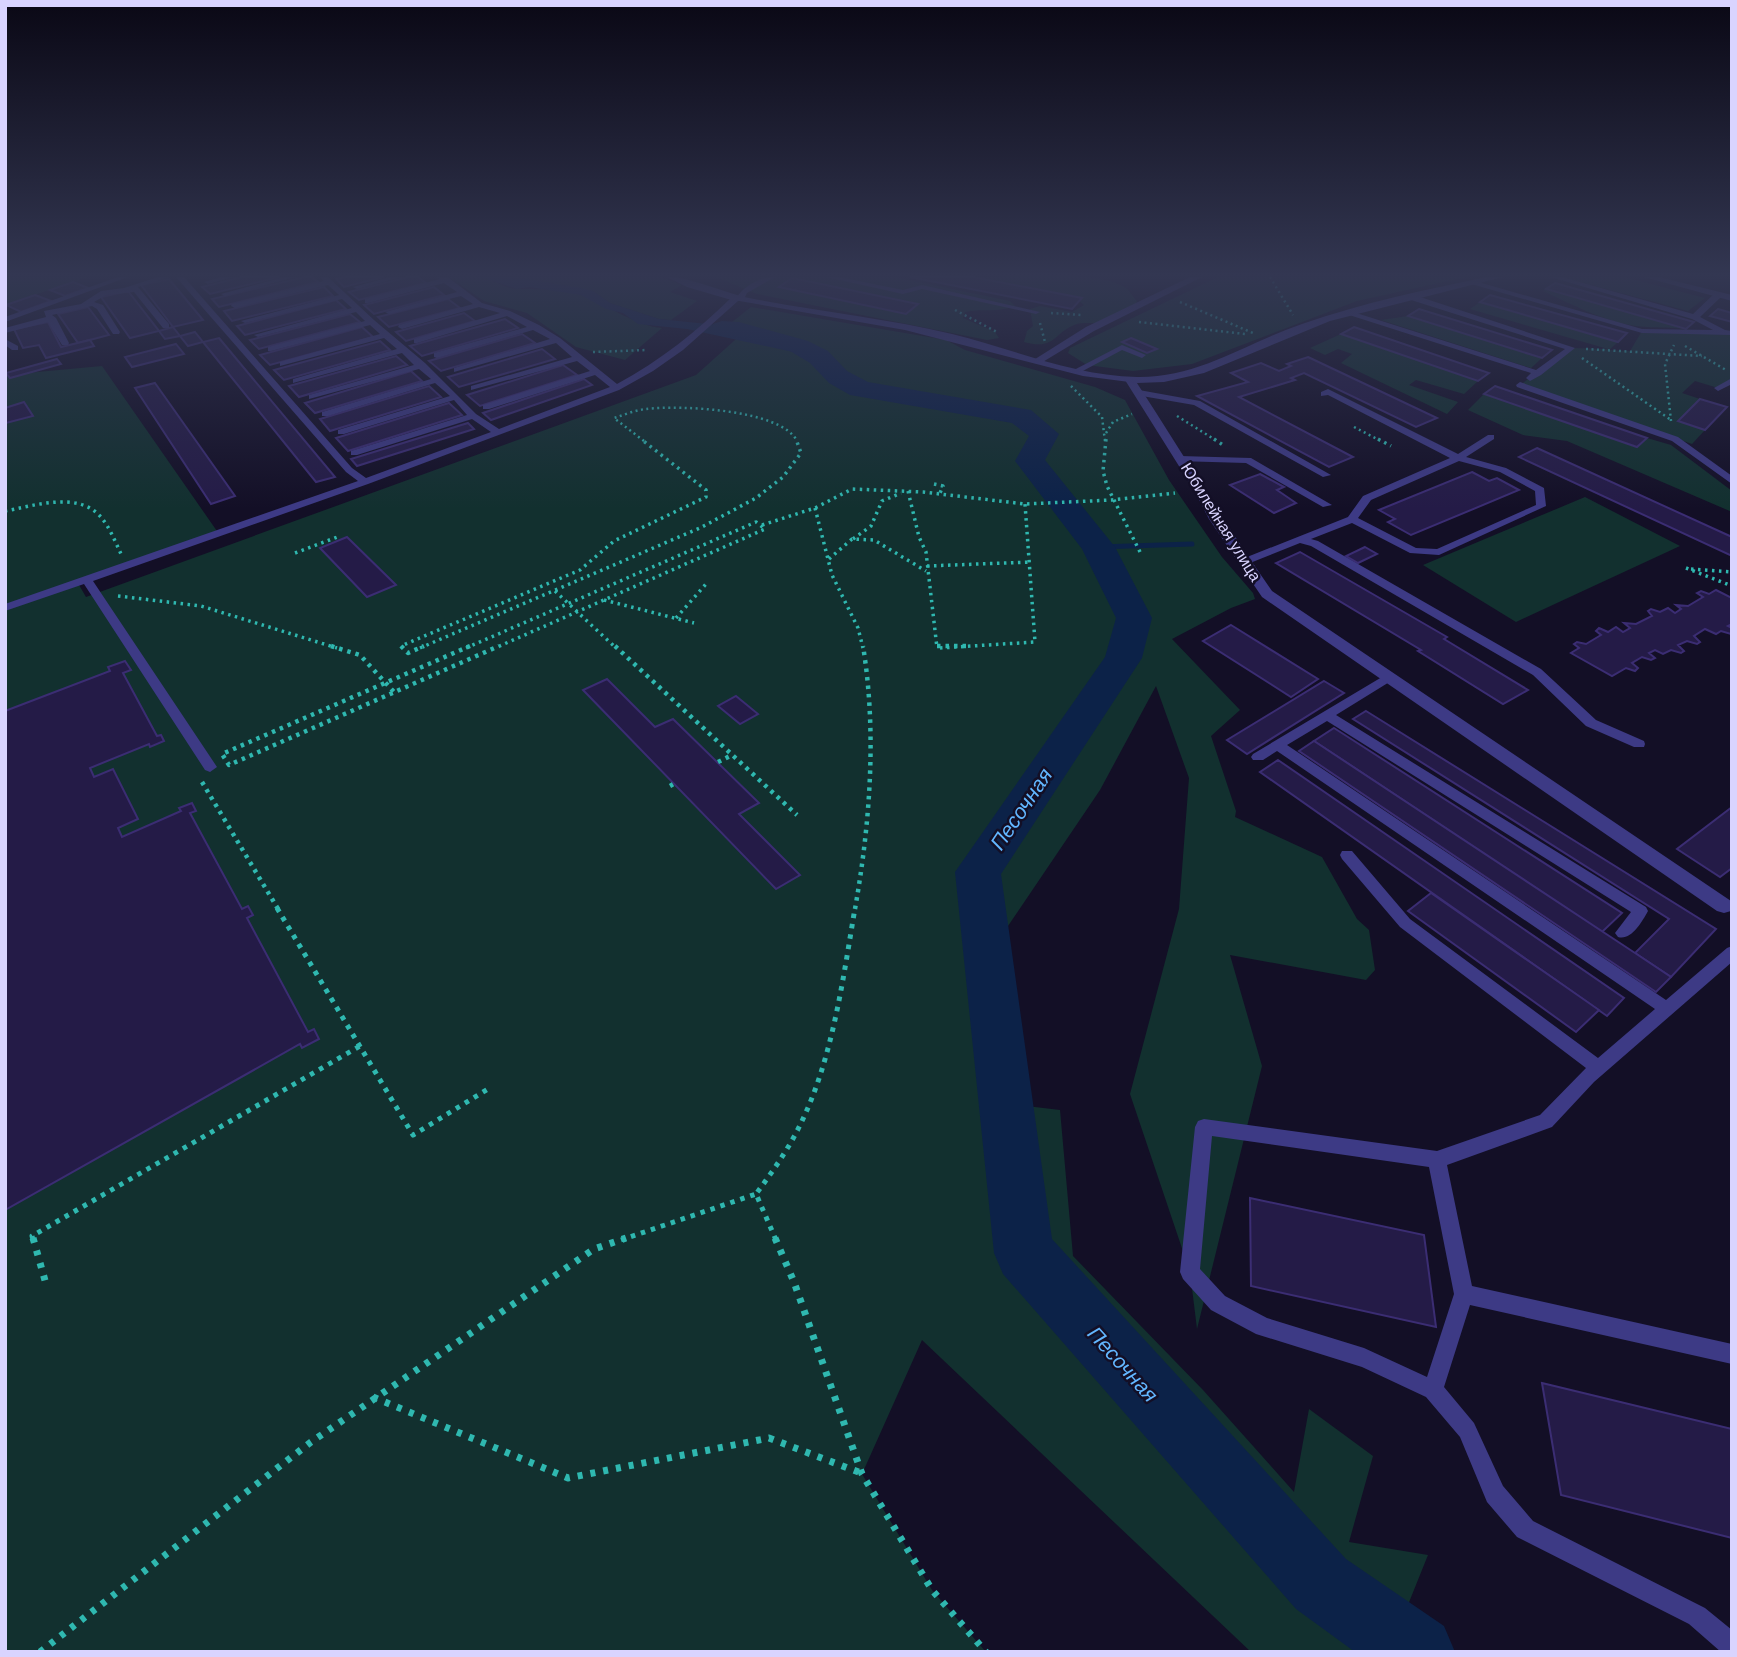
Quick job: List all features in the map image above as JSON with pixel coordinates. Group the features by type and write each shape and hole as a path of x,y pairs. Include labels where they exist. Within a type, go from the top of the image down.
{"street":[{"path":"1014,354 1076,371 1130,380 1164,379 1197,372 1239,354"},
{"path":"1037,361 1048,354"},
{"name":"Юбилейная улица","path":"1130,380 1181,459 1215,519 1267,594 1728,909"}],"lane":[{"path":"248,354 349,470 365,482"},
{"path":"283,364 317,354"},
{"path":"296,381 389,354"},
{"path":"409,354 473,416 498,432"},
{"path":"457,370 511,354"},
{"path":"573,354 616,388"},
{"path":"5,608 365,482 616,388 653,369 674,354"},
{"path":"1076,371 1108,354"},
{"path":"1479,354 1538,373"},
{"path":"1563,354 1521,386 1675,439 1732,481"},
{"path":"474,388 577,358"},
{"path":"312,397 422,365"},
{"path":"486,407 595,372"},
{"path":"325,414 438,380"},
{"path":"1718,388 1732,381"},
{"path":"1324,394 1328,392 1458,458 1503,470 1540,491 1541,506 1439,552 1414,551 1352,519"},
{"path":"1139,393 1197,402 1326,475"},
{"path":"341,432 456,397"},
{"path":"354,453 473,416"},
{"path":"1246,561 1352,519 1367,498 1458,458 1491,437"},
{"path":"1181,459 1248,460 1327,505"},
{"path":"1299,540 1314,543 1528,667 1591,723 1639,744"},
{"path":"86,579 210,767"},
{"path":"1258,757 1387,678"},
{"path":"1327,715 1641,911 1623,933"},
{"path":"1277,746 1667,1009"},
{"path":"1347,855 1405,923 1600,1068"},
{"path":"1732,952 1600,1068 1546,1121 1437,1160 1204,1127 1190,1272 1219,1303 1263,1327 1364,1357 1433,1390 1467,1430 1494,1494 1525,1529 1698,1615 1732,1646"},
{"path":"1433,1390 1464,1294 1437,1160"},
{"path":"1464,1294 1732,1354"}],"path":[{"path":"577,358 588,354"},
{"path":"1037,361 1041,354"},
{"path":"1578,354 1671,420"},
{"path":"1668,354 1665,364 1675,439"},
{"path":"1674,354 1702,356"},
{"path":"1699,354 1732,374"},
{"path":"1066,381 1102,417 1106,433 1103,471 1107,486 1142,554"},
{"path":"646,409 731,413 766,418 788,429 797,439 801,453 783,477 757,498 699,528 555,591 408,653 401,646 580,570 614,541 706,497 706,490 614,418 646,409"},
{"path":"1106,433 1113,422 1128,414 1149,410"},
{"path":"1170,411 1248,460"},
{"path":"1354,427 1391,446"},
{"path":"934,484 943,486 940,494"},
{"path":"923,492 927,485"},
{"path":"761,526 816,508 852,489 923,492 1025,503 1112,500 1175,493"},
{"path":"908,491 927,566 937,648 1035,642 1025,503"},
{"path":"829,559 872,524 878,503 886,496 908,491"},
{"path":"5,511 50,503 80,503 97,512 128,564"},
{"path":"40,1652 373,1397 594,1249 756,1194 787,1151 807,1111 834,1022 856,912 866,836 869,704 861,638 850,607 828,568 829,559 816,508"},
{"path":"222,754 756,522 765,529 394,692 228,763 196,773 413,1135 488,1089"},
{"path":"295,553 340,537"},
{"path":"852,539 874,540 927,572"},
{"path":"927,566 1031,562"},
{"path":"1732,572 1686,568 1732,586"},
{"path":"676,618 706,584"},
{"path":"555,591 797,815"},
{"path":"95,593 201,606 360,655 394,692"},
{"path":"604,600 694,623"},
{"path":"718,762 732,755"},
{"path":"46,1284 32,1236 360,1046"},
{"path":"756,1194 794,1282 862,1474 932,1590 986,1652"},
{"path":"373,1397 568,1478 769,1438 862,1474"}],"green space":[{"path":"604,354 632,354 625,360"},
{"path":"719,354 980,354 1095,387 1125,400 1169,480 1222,557 1253,593 1255,599 1231,608 1172,639 1240,710 1211,736 1236,811 1235,817 1322,857 1357,919 1369,930 1375,970 1366,980 1230,955 1262,1066 1197,1329 1190,1272 1130,1094 1179,909 1189,778 1156,686 1100,790 1008,926 986,1101 1060,1110 1073,1256 1203,1390 1294,1492 1309,1409 1373,1456 1349,1542 1428,1555 1389,1652 1251,1652 922,1340 862,1474 932,1590 986,1652 5,1652 5,375 102,366 219,534 79,585 86,597 696,375"},
{"path":"1070,354 1217,354 1192,364 1133,371 1087,365"},
{"path":"1352,354 1400,354 1478,381 1464,394 1416,380 1409,385 1458,402 1447,414 1341,363"},
{"path":"1488,354 1530,354 1542,358 1531,368"},
{"path":"1562,354 1732,354 1732,381 1718,388 1695,381 1682,393 1700,399 1678,421 1705,430 1692,444 1520,385"},
{"path":"1484,394 1637,447 1647,438 1671,445 1732,491 1732,512 1567,441 1523,435 1468,410"},
{"path":"1585,497 1680,546 1516,622 1423,565"}],"building":[{"path":"135,354 183,354 132,367 125,357"},
{"path":"213,354 233,354 335,477 316,482"},
{"path":"262,354 309,354 270,365 260,355"},
{"path":"331,354 375,354 284,380 274,370"},
{"path":"452,354 497,354 441,371 429,361"},
{"path":"524,354 549,354 555,359 459,387 448,377"},
{"path":"1400,354 1434,354 1489,373 1478,381"},
{"path":"396,356 407,365 299,397 289,386"},
{"path":"1308,357 1437,418 1416,427 1304,373 1291,378 1295,380 1239,397 1353,457 1329,467 1197,396 1248,382 1231,373 1261,363 1279,371 1291,366 1287,364"},
{"path":"57,359 61,364 10,378 6,373"},
{"path":"563,365 577,375 480,406 467,395"},
{"path":"411,371 422,381 315,413 305,403"},
{"path":"584,379 592,385 491,420 483,413"},
{"path":"155,383 235,496 211,504 135,388"},
{"path":"429,386 441,397 330,431 320,419"},
{"path":"1495,386 1647,438 1637,447 1484,394"},
{"path":"1700,399 1727,407 1705,430 1678,421"},
{"path":"24,402 33,416 6,423 5,408"},
{"path":"449,403 462,415 348,451 336,438"},
{"path":"468,423 474,429 357,466 351,459"},
{"path":"1537,448 1732,537 1732,556 1519,457"},
{"path":"1472,472 1489,481 1497,478 1519,490 1411,535 1388,522 1395,519 1379,510"},
{"path":"1260,474 1284,487 1277,490 1296,503 1274,513 1230,485"},
{"path":"347,537 396,585 367,597 320,548"},
{"path":"1365,547 1377,554 1358,563 1346,556"},
{"path":"1300,552 1447,637 1444,639 1528,690 1503,704 1418,651 1421,650 1276,563"},
{"path":"1716,590 1732,598 1732,624 1728,626 1732,628 1731,634 1721,631 1716,634 1705,629 1694,636 1700,642 1697,644 1687,641 1678,645 1684,651 1681,653 1671,650 1663,654 1655,650 1649,653 1655,658 1651,660 1642,657 1632,663 1638,668 1635,671 1626,668 1612,676 1571,653 1579,648 1574,644 1577,642 1586,644 1601,635 1596,631 1599,628 1608,632 1616,627 1623,632 1630,628 1624,623 1636,624 1652,616 1648,611 1651,609 1660,612 1668,608 1675,613 1681,609 1676,605 1688,606 1703,597 1697,593 1701,591 1709,594"},
{"path":"1231,625 1318,679 1291,697 1203,641"},
{"path":"125,661 131,670 123,673 157,736 161,735 164,741 150,747 149,744 90,768 94,777 113,769 138,819 118,828 122,837 181,811 179,808 192,803 196,811 190,813 242,909 248,906 253,915 247,918 308,1032 314,1029 319,1039 302,1048 300,1044 5,1210 5,711 110,671 108,667"},
{"path":"607,679 655,727 673,719 759,803 739,814 800,875 776,889 583,690"},
{"path":"1324,681 1344,693 1247,754 1227,740"},
{"path":"736,696 758,714 740,724 718,706"},
{"path":"1366,711 1716,929 1671,977 1635,953 1669,919 1353,719"},
{"path":"1334,728 1622,913 1602,932 1314,741"},
{"path":"1314,741 1671,977 1656,992 1299,751"},
{"path":"1278,760 1624,998 1607,1016 1260,772"},
{"path":"1732,807 1732,868 1720,877 1677,849"},
{"path":"1431,893 1599,1010 1576,1032 1408,911"},
{"path":"1250,1198 1424,1235 1436,1327 1251,1286"},
{"path":"1542,1383 1732,1429 1732,1538 1561,1495"}],"waterway":[{"name":"Песочная","path":"814,354 838,377 860,389 1021,416 1045,434 1030,461 1098,547 1134,618 1123,658 978,872 1024,1253 1321,1584 1418,1652"},
{"path":"1098,547 1192,544"}]}
